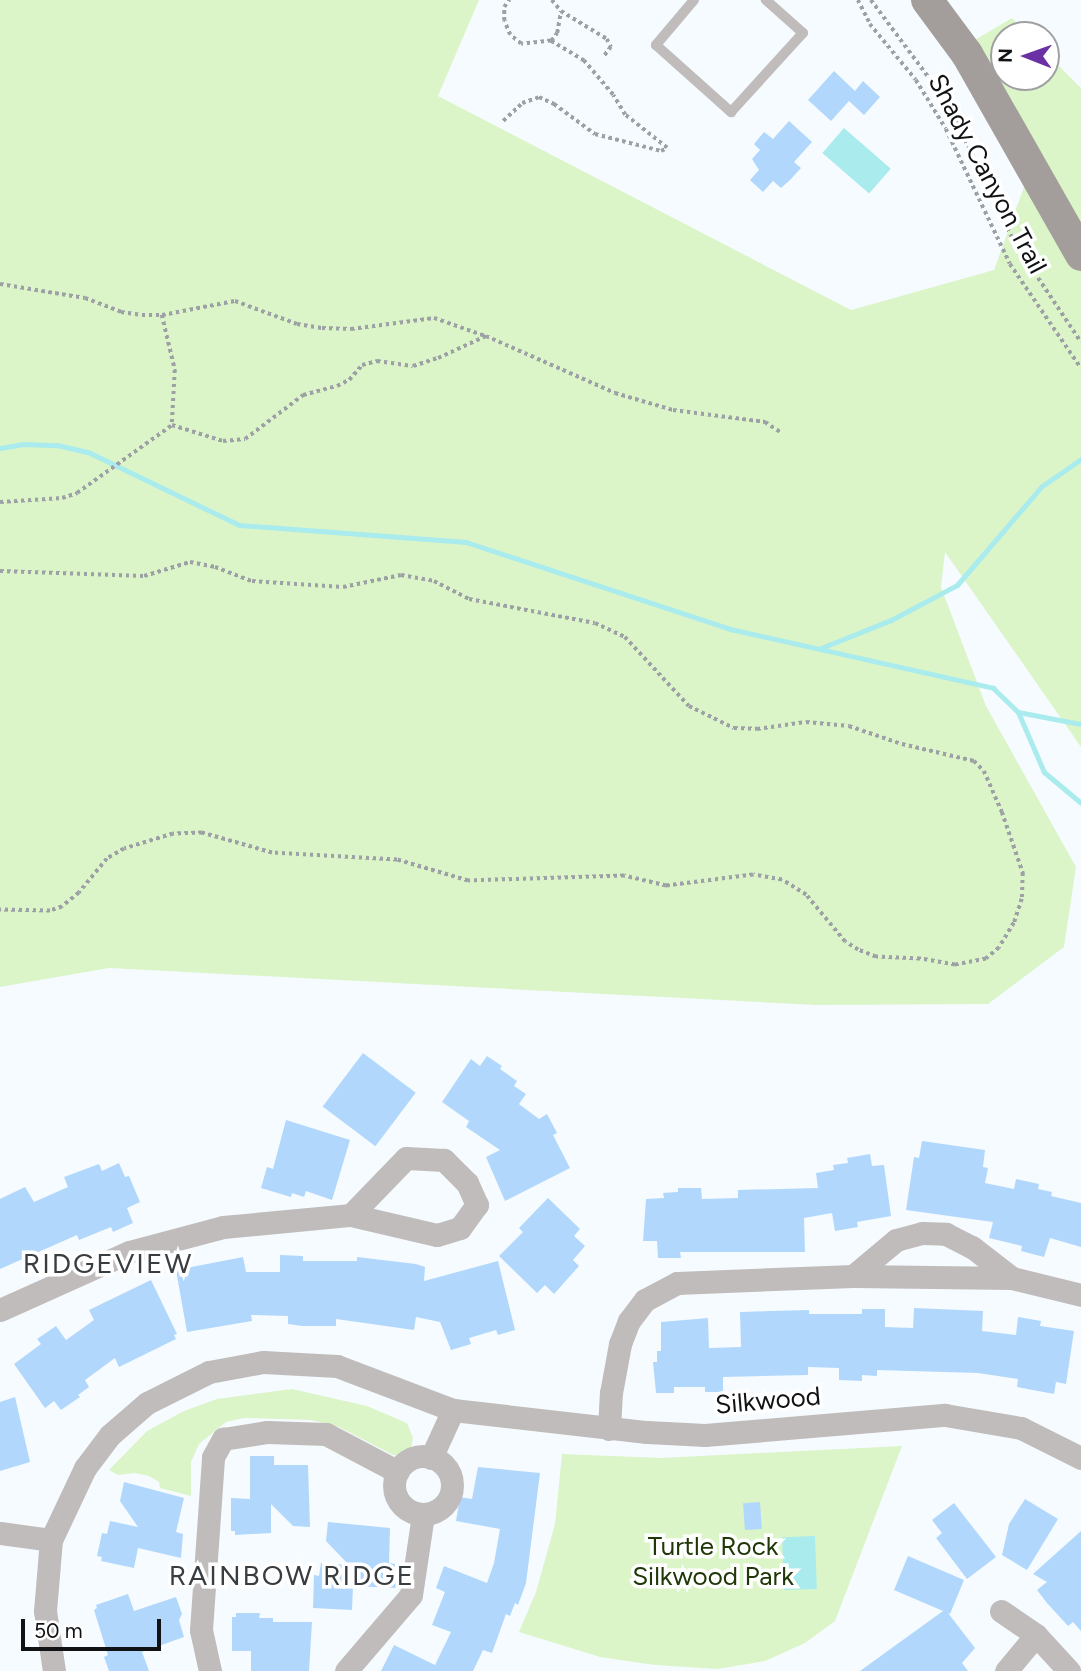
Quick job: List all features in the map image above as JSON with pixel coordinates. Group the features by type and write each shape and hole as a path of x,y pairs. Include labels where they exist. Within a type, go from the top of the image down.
{"street":[{"path":"927,0 967,54 1081,255"},
{"path":"1,1312 60,1281 142,1249 223,1227 351,1215 438,1235 460,1228 477,1205 467,1183 444,1160 406,1158 351,1215"},
{"path":"853,1276 896,1240 922,1233 946,1234 972,1247 1012,1278"},
{"path":"609,1429 611,1393 621,1344 629,1321 645,1300 677,1283 853,1276 1012,1278 1081,1295"},
{"name":"Silkwood","path":"51,1540 85,1468 110,1435 147,1403 209,1372 263,1362 337,1366 453,1410 609,1429 705,1435 945,1415 1021,1428 1081,1458"},
{"path":"431,1458 453,1410"},
{"path":"210,1671 201,1630 213,1457 223,1439 267,1432 326,1434 398,1472"},
{"path":"431,1458 446,1468 451,1476 451,1494 440,1509 423,1515 405,1508 399,1501 395,1482 398,1472 412,1459 431,1458"},
{"path":"346,1671 411,1595 423,1515"},
{"path":"0,1533 51,1540 45,1611 54,1671"},
{"path":"1001,1611 1036,1635 1069,1671"},
{"path":"1006,1671 1036,1635"}],"lane":[{"path":"694,0 656,45 731,112 803,33 766,0"}],"path":[{"path":"503,121 522,103 539,97 554,104 595,134 662,151 667,148 662,141 644,132 625,115 584,61 551,41 522,44 510,35 504,21 504,7 509,0"},
{"path":"552,0 561,11 607,39 611,47 603,58"},
{"name":"Shady Canyon Trail","path":"858,0 870,24 916,80 946,129 1010,264 1081,368"},
{"name":"Shady Canyon Trail","path":"871,0 947,102 1015,243 1081,342"},
{"path":"551,41 557,33 561,11"},
{"path":"0,284 85,298 121,312 162,315 235,301 298,324 322,328 351,329 434,318 461,325 615,393 673,410 765,422 782,433"},
{"path":"162,315 175,370 172,425"},
{"path":"172,425 196,435 223,441 245,439 303,395 349,380 362,365 377,361 413,366 438,358 486,336"},
{"path":"0,502 62,498 91,482 172,425"},
{"path":"0,570 144,576 190,562 261,582 343,587 409,576 434,582 469,599 595,623 625,637 689,706 734,728 757,729 806,722 849,726 902,744 974,761 984,771 1002,812 1023,873 1022,899 1014,922 999,948 986,959 954,965 920,959 876,957 858,950 845,942 806,895 795,886 772,879 753,876 666,886 624,876 468,881 397,860 272,853 202,833 173,834 124,849 107,859 79,894 62,907 50,911 0,910"}],"green space":[{"path":"0,0 479,0 438,96 851,310 994,270 1030,170 963,47 990,31 990,91 1060,91 1060,67 1081,88 1081,747 945,552 941,587 986,706 1076,867 1064,947 988,1004 816,1005 109,968 0,987"},
{"path":"292,1389 367,1406 407,1423 413,1438 411,1448 403,1455 393,1455 339,1427 311,1420 244,1418 226,1422 199,1444 191,1462 191,1496 160,1488 159,1482 149,1476 135,1473 118,1475 109,1470 147,1431 184,1411 217,1399"},
{"name":"Turtle Rock Silkwood Park","path":"902,1446 835,1621 805,1643 765,1661 718,1669 655,1665 600,1657 519,1632 536,1592 555,1524 562,1454 661,1458"}],"water":[{"path":"844,128 891,169 869,194 822,153"},
{"path":"815,1536 817,1589 784,1590 782,1537"}],"building":[{"path":"834,71 855,91 863,81 880,97 864,115 849,101 831,121 808,100"},
{"path":"789,121 812,142 794,162 801,168 790,180 781,188 773,181 763,192 750,180 759,170 752,159 760,150 754,144 764,132 773,139"},
{"path":"363,1053 416,1093 375,1146 323,1107"},
{"path":"487,1056 502,1066 500,1069 517,1081 514,1086 526,1094 519,1104 539,1119 547,1114 557,1133 553,1135 570,1168 505,1201 486,1157 500,1150 466,1127 469,1121 442,1102 471,1059 480,1066"},
{"path":"286,1120 350,1140 332,1200 306,1191 304,1197 292,1193 291,1197 261,1188 267,1167 273,1169"},
{"path":"922,1141 985,1150 983,1167 988,1168 985,1183 1014,1189 1016,1179 1039,1184 1038,1189 1052,1192 1051,1196 1081,1203 1081,1247 1050,1238 1044,1257 1021,1251 1022,1246 989,1238 993,1222 906,1210 914,1157 919,1158"},
{"path":"870,1154 872,1166 884,1165 891,1216 857,1222 858,1227 835,1231 832,1213 804,1218 805,1252 680,1252 681,1258 658,1258 657,1241 643,1241 646,1199 664,1198 663,1193 678,1192 678,1188 701,1188 702,1199 738,1198 738,1190 818,1188 816,1173 834,1170 833,1165 848,1163 847,1158"},
{"path":"119,1163 125,1177 129,1176 140,1202 127,1208 133,1223 113,1232 111,1227 79,1240 77,1235 0,1269 0,1199 25,1187 34,1202 68,1187 64,1177 99,1164 102,1171"},
{"path":"548,1198 580,1229 574,1236 585,1246 573,1260 579,1266 554,1294 545,1285 537,1293 499,1256 523,1232 519,1228"},
{"path":"280,1255 303,1256 303,1261 357,1261 357,1257 416,1264 425,1267 424,1281 498,1261 515,1330 498,1335 496,1330 469,1338 471,1344 451,1350 440,1322 416,1317 414,1330 336,1319 336,1326 302,1326 288,1324 288,1316 251,1315 252,1321 187,1332 176,1270 243,1257 246,1272 280,1272"},
{"path":"151,1280 177,1334 174,1335 176,1339 119,1367 115,1358 85,1380 89,1387 78,1395 80,1397 61,1410 54,1401 45,1408 14,1364 41,1344 37,1339 56,1326 66,1340 94,1320 89,1310"},
{"path":"914,1308 983,1311 982,1331 1016,1335 1018,1317 1041,1321 1040,1326 1074,1331 1066,1384 1056,1382 1054,1394 1017,1387 1018,1379 978,1373 877,1370 877,1376 862,1375 862,1381 839,1380 839,1368 808,1367 808,1375 723,1377 723,1392 705,1392 705,1387 674,1387 674,1393 656,1393 653,1362 657,1362 657,1351 661,1351 661,1322 708,1318 709,1348 741,1347 740,1312 809,1310 809,1314 862,1314 862,1309 885,1309 885,1327 913,1328"},
{"path":"15,1397 30,1462 0,1471 0,1402"},
{"path":"250,1456 274,1456 274,1465 308,1465 310,1527 293,1526 271,1504 271,1533 235,1535 235,1531 231,1531 231,1498 250,1499"},
{"path":"478,1467 540,1473 526,1583 518,1605 515,1603 510,1616 506,1614 492,1653 483,1650 473,1671 381,1671 394,1645 435,1665 451,1632 432,1625 445,1592 436,1588 444,1566 487,1583 494,1563 500,1529 456,1521 460,1497 472,1499"},
{"path":"124,1482 184,1498 176,1532 183,1534 181,1558 138,1548 134,1568 101,1561 102,1557 97,1556 102,1533 107,1534 110,1521 138,1527 120,1501"},
{"path":"1025,1499 1058,1519 1027,1570 1002,1555 1009,1524"},
{"path":"760,1502 762,1529 745,1530 743,1503"},
{"path":"954,1503 996,1557 967,1579 936,1538 942,1533 932,1520"},
{"path":"328,1522 390,1528 389,1563 395,1564 395,1570 398,1570 397,1588 353,1586 352,1610 313,1608 314,1575 319,1576 321,1563 349,1565 326,1541"},
{"path":"1081,1531 1081,1631 1073,1622 1068,1626 1047,1603 1037,1590 1047,1582 1033,1574"},
{"path":"908,1556 964,1580 950,1614 948,1613 975,1648 962,1663 968,1671 860,1671 943,1611 894,1590"},
{"path":"128,1594 134,1611 176,1597 182,1614 179,1620 184,1637 142,1652 149,1671 109,1671 104,1657 108,1655 94,1610 96,1605"},
{"path":"236,1613 260,1613 259,1618 273,1618 273,1622 312,1622 309,1671 251,1671 251,1651 232,1651 232,1617 236,1617"}],"waterway":[{"path":"0,448 22,444 57,445 88,452 239,525 466,542 730,629 993,688 1018,712 1044,772 1081,803"},
{"path":"821,648 891,620 957,585 1042,486 1081,459"},
{"path":"1018,712 1081,724"}],"district":[{"name":"RIDGEVIEW","path":"108,1263"},
{"name":"RAINBOW RIDGE","path":"292,1575"}]}
